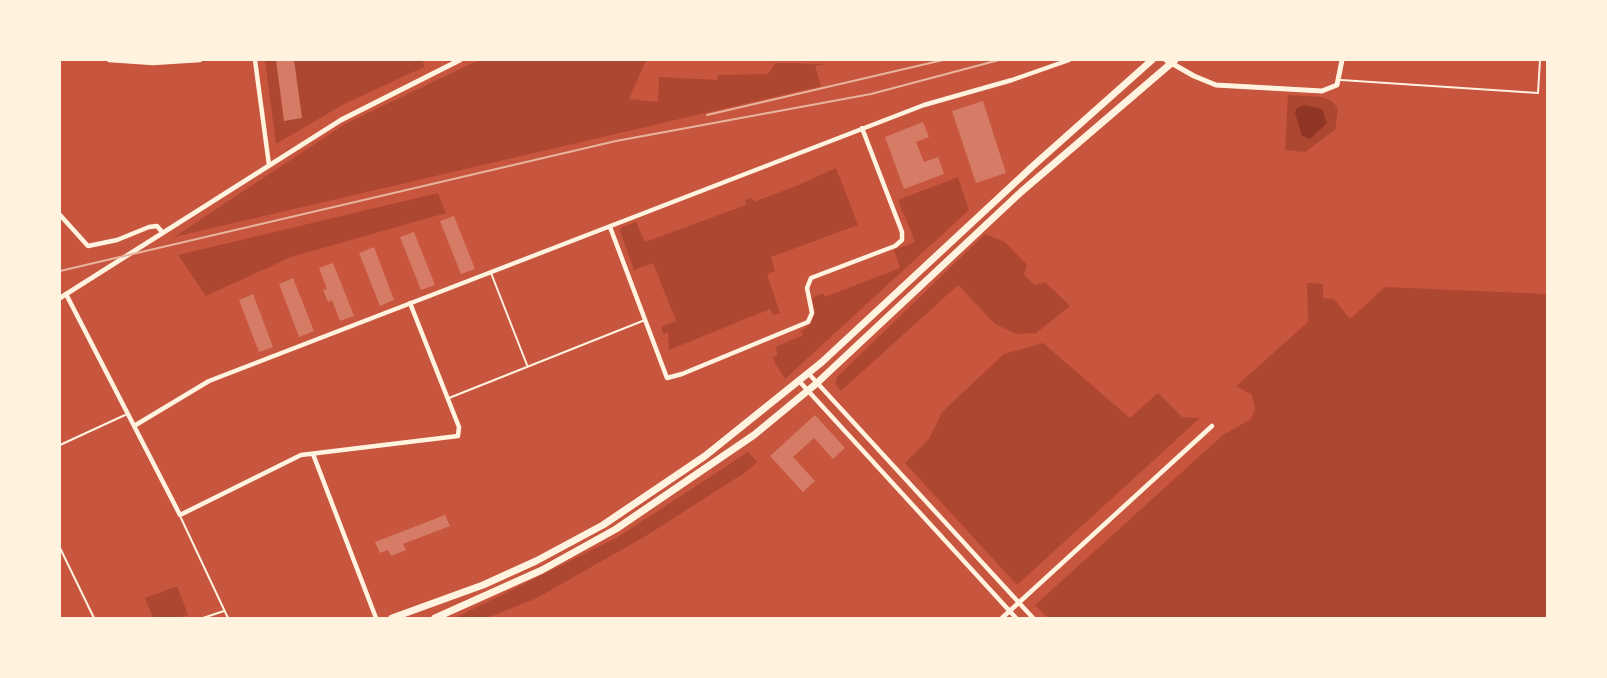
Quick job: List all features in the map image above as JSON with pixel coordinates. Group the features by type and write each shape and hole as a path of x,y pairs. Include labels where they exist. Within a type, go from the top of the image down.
{"main road":[{"path":"392,618 483,585 603,525 676,478 800,382 1034,165 1152,60"},
{"path":"435,618 541,569 616,529 738,446 809,391 1021,191 1171,61"}],"street":[{"path":"109,60 153,63 200,60"},
{"path":"255,60 269,165"},
{"path":"410,303 459,427 458,436 313,454 288,460 180,515 62,296 351,114 460,60"},
{"path":"134,426 209,381 862,128 924,105 1012,80 1069,60"},
{"path":"1171,61 1203,81 1224,86 1322,91 1334,88 1341,80 1342,60"},
{"path":"610,227 667,378 808,322 812,313 807,288 811,278 895,246 902,240 902,232 862,128"},
{"path":"60,215 88,246 117,240 149,227 157,226 162,232"},
{"path":"809,374 1033,618"},
{"path":"800,382 1016,618"},
{"path":"1002,618 1212,426"},
{"path":"313,454 376,618"}],"lane":[{"path":"1341,80 1538,93 1540,60"},
{"path":"491,273 528,366"},
{"path":"448,398 645,320"},
{"path":"60,445 127,414"},
{"path":"180,515 228,618"},
{"path":"60,548 94,618"},
{"path":"203,618 225,611"}],"shaded area":[{"path":"265,60 423,60 424,67 344,104 276,144"},
{"path":"479,60 646,60 629,99 658,102 659,77 717,80 718,75 768,74 776,63 825,64 815,66 821,86 174,237 345,124"},
{"path":"1288,95 1322,97 1332,101 1338,109 1335,130 1305,152 1285,150"},
{"path":"1304,105 1322,109 1327,123 1310,139 1302,136 1295,113 1297,108"},
{"path":"836,168 858,225 771,257 775,271 767,274 780,313 773,315 770,309 669,350 668,332 663,334 661,327 676,321 653,263 634,270 621,228 636,222 645,242 746,205 745,200 752,198 754,202"},
{"path":"958,177 969,210 785,379 773,357 778,355 775,347 803,335 801,331 811,324 815,311 812,298 823,293 825,297 900,268 894,250 915,242 898,200"},
{"path":"438,193 446,213 291,257 206,296 178,255"},
{"path":"985,234 1005,242 1027,265 1024,275 1035,285 1045,282 1070,306 1036,333 1016,334 995,324 958,285 841,391 836,385 836,378"},
{"path":"1307,283 1323,284 1323,298 1334,299 1350,319 1385,287 1547,294 1547,618 1048,618 1035,605 1223,435 1251,419 1255,409 1252,395 1236,386 1308,322"},
{"path":"1043,343 1130,418 1158,393 1182,417 1200,418 1017,585 905,463 929,439 942,412 1004,354"},
{"path":"748,452 757,462 746,472 644,537 537,598 487,618 455,618 618,537"},
{"path":"177,586 188,615 153,618 145,598"}],"building":[{"path":"276,60 294,60 302,118 284,121"},
{"path":"983,101 1006,173 976,183 952,111"},
{"path":"923,122 929,137 916,142 924,162 938,157 944,174 904,189 885,137"},
{"path":"454,216 475,269 461,274 440,221"},
{"path":"414,232 435,285 421,290 400,237"},
{"path":"374,247 394,300 380,306 359,253"},
{"path":"333,263 354,316 340,321 332,300 328,302 323,290 327,289 319,268"},
{"path":"293,278 314,331 299,337 279,284"},
{"path":"253,294 273,347 259,352 239,300"},
{"path":"815,415 845,448 833,459 814,438 793,457 815,481 803,492 770,456"},
{"path":"445,515 450,526 403,544 406,550 391,556 388,550 380,553 375,542"}],"tram line":[{"path":"707,115 943,60"},
{"path":"60,271 616,141 871,94 999,60"}]}
